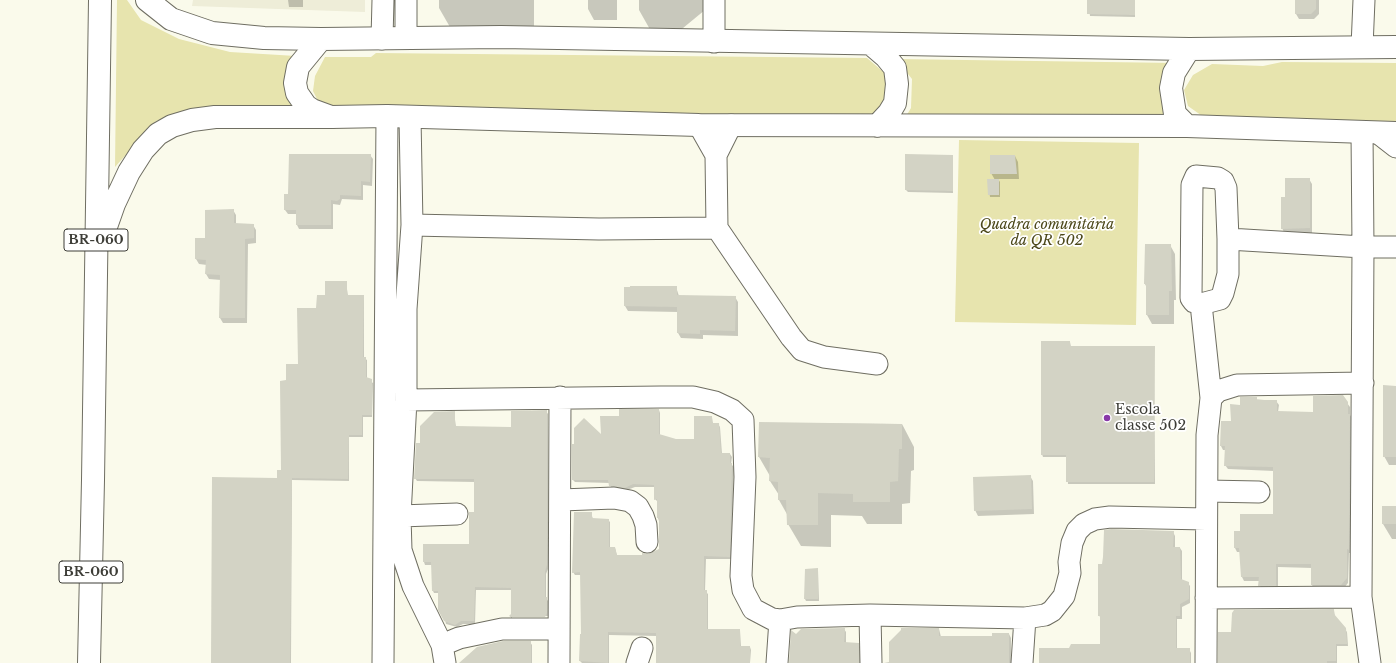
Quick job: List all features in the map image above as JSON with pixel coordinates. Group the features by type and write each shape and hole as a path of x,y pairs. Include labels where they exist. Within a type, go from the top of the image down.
{"main road":[{"name":"BR-060","path":"89,663 100,0"},
{"path":"146,0 171,19 212,33 264,38 508,38 1189,49 1396,47"},
{"path":"321,39 298,67 295,84 297,93 306,106 312,110 331,117"},
{"path":"872,45 886,57 895,68 897,84 895,103 890,113 877,126"},
{"path":"1187,126 1175,114 1171,88 1174,73 1189,49"},
{"path":"96,254 114,204 129,172 143,150 158,134 172,126 192,120 214,118 387,116 699,125 1187,126 1378,132"}],"street":[{"path":"382,39 383,0"},
{"path":"406,0 406,38"},
{"path":"714,0 714,42"},
{"path":"1362,47 1364,0"},
{"path":"383,663 387,116"},
{"path":"410,117 412,225 406,309 406,400 400,516 402,550 406,566 413,586 443,654 459,638 502,629 559,629"},
{"path":"699,125 716,155"},
{"path":"731,125 716,155 717,228 791,337 802,350 824,357 877,364"},
{"path":"1378,132 1396,147"},
{"path":"1370,663 1361,596 1363,247 1378,132"},
{"path":"1196,176 1218,178 1223,181 1226,188 1228,239 1228,274 1223,293 1220,299 1201,304 1194,302 1191,298 1192,185 1196,176"},
{"path":"412,225 599,229 717,228"},
{"path":"1228,239 1363,247 1396,247"},
{"path":"1201,304 1211,398 1207,435 1206,663"},
{"path":"1211,398 1218,391 1237,385 1363,383"},
{"path":"406,400 693,397 715,402 732,410 743,420 745,478 741,576 743,590 753,609 772,619 780,620 804,617 870,615 1025,618 1045,615 1052,611 1064,596 1070,573 1069,562 1071,548 1077,531 1084,524 1095,519 1110,517 1206,519"},
{"path":"559,663 561,500 560,398"},
{"path":"1207,491 1259,492"},
{"path":"561,500 614,498 630,501 638,507 643,516 646,525 647,542"},
{"path":"400,516 457,514"},
{"path":"1206,598 1361,596"},
{"path":"870,615 871,663"},
{"path":"1022,663 1025,618"},
{"path":"777,663 780,620"}],"shaded area":[{"path":"193,0 365,0 365,12 192,6"}],"green space":[{"path":"117,0 127,0 141,20 179,39 230,52 296,56 300,113 191,110 156,121 115,167"},
{"path":"376,53 867,58 887,75 893,93 873,122 322,109 313,91 315,76 325,57 371,57"},
{"path":"896,59 1175,63 1177,126 900,126 911,108 912,79"},
{"path":"1282,62 1396,63 1396,126 1205,118 1188,106 1184,90 1193,75 1212,64 1263,66"},
{"name":"Quadra comunitária da QR 502","path":"959,140 1139,143 1136,325 955,322"}],"building":[{"path":"1087,0 1135,0 1135,15 1087,14"},
{"path":"1295,0 1316,0 1316,9 1311,14 1295,14"},
{"path":"289,154 371,154 370,182 361,181 361,196 340,195 340,199 337,201 331,200 331,225 296,225 296,210 284,210 284,194 288,194"},
{"path":"905,154 953,155 953,191 905,190"},
{"path":"990,155 1015,155 1017,174 990,174"},
{"path":"1285,178 1310,178 1310,228 1281,229 1281,197 1285,197"},
{"path":"987,179 999,179 999,195 988,195"},
{"path":"234,209 234,223 254,224 254,238 245,239 245,318 219,318 220,275 205,274 206,260 195,259 195,238 205,238 205,210"},
{"path":"1145,244 1171,244 1172,291 1169,291 1169,315 1146,315 1146,284 1144,284"},
{"path":"325,281 347,281 347,295 364,295 363,357 366,357 366,377 372,379 372,415 362,415 362,435 349,435 348,479 292,478 290,663 211,663 212,477 277,478 277,470 281,470 280,381 286,380 286,364 298,364 297,308 316,308 317,295 325,295"},
{"path":"677,286 677,295 736,296 735,331 700,330 700,334 677,333 677,307 624,306 624,287"},
{"name":"Escola classe 502","path":"1041,341 1070,341 1070,346 1155,346 1154,482 1066,482 1066,455 1041,455"},
{"path":"1383,385 1396,386 1396,457 1383,457"},
{"path":"1343,395 1348,402 1348,414 1350,414 1349,550 1347,549 1347,578 1341,585 1311,585 1311,564 1276,564 1276,586 1258,586 1259,577 1241,577 1239,548 1234,548 1234,531 1240,531 1240,514 1273,514 1273,467 1224,466 1225,446 1220,446 1221,421 1231,421 1230,404 1240,405 1240,397 1257,397 1257,400 1277,400 1277,411 1313,412 1313,396"},
{"path":"619,409 659,409 659,434 676,439 694,439 694,416 712,416 712,423 719,423 721,453 730,453 730,463 732,463 730,557 704,556 704,590 707,590 707,629 740,629 740,646 750,646 750,663 656,663 656,633 608,632 608,663 579,661 581,634 580,572 572,573 574,512 592,512 592,518 609,519 609,547 615,547 617,555 642,555 642,553 648,554 659,549 659,518 657,518 657,499 654,500 654,485 633,484 625,488 609,486 608,480 572,480 572,444 574,444 574,428 584,418 601,434 600,416 619,416"},
{"path":"547,410 547,565 545,571 545,597 547,597 547,613 545,617 511,617 509,616 511,614 511,588 475,587 474,621 461,621 455,625 444,621 438,610 438,591 432,591 431,562 423,562 423,544 469,544 469,512 474,512 474,479 414,479 416,443 420,443 420,426 434,412 455,411 455,426 511,427 511,411"},
{"path":"759,422 902,424 902,449 899,449 898,481 890,482 890,502 853,502 853,494 818,493 818,525 787,525 786,500 778,500 778,482 769,481 770,458 758,457"},
{"path":"1031,475 1032,509 974,511 973,477"},
{"path":"1382,506 1396,506 1396,524 1382,524"},
{"path":"1104,530 1174,531 1173,547 1180,547 1181,579 1189,582 1189,599 1180,604 1180,616 1176,616 1176,648 1190,648 1190,663 1039,663 1039,648 1069,648 1071,644 1100,644 1100,616 1098,616 1098,564 1102,564"},
{"path":"818,568 818,599 804,599 805,569"},
{"path":"1334,609 1334,614 1346,628 1347,644 1336,644 1336,661 1327,661 1327,663 1218,663 1218,632 1231,632 1232,613 1234,610"},
{"path":"845,628 844,642 859,643 859,663 789,663 791,630 796,634 801,629"},
{"path":"901,628 939,628 939,636 992,636 992,633 1009,633 1009,663 889,663 889,642 901,630"},
{"path":"503,641 531,641 531,663 459,663 477,647"}],"place":[{"name":"Escola classe 502","path":"1107,418"}]}
